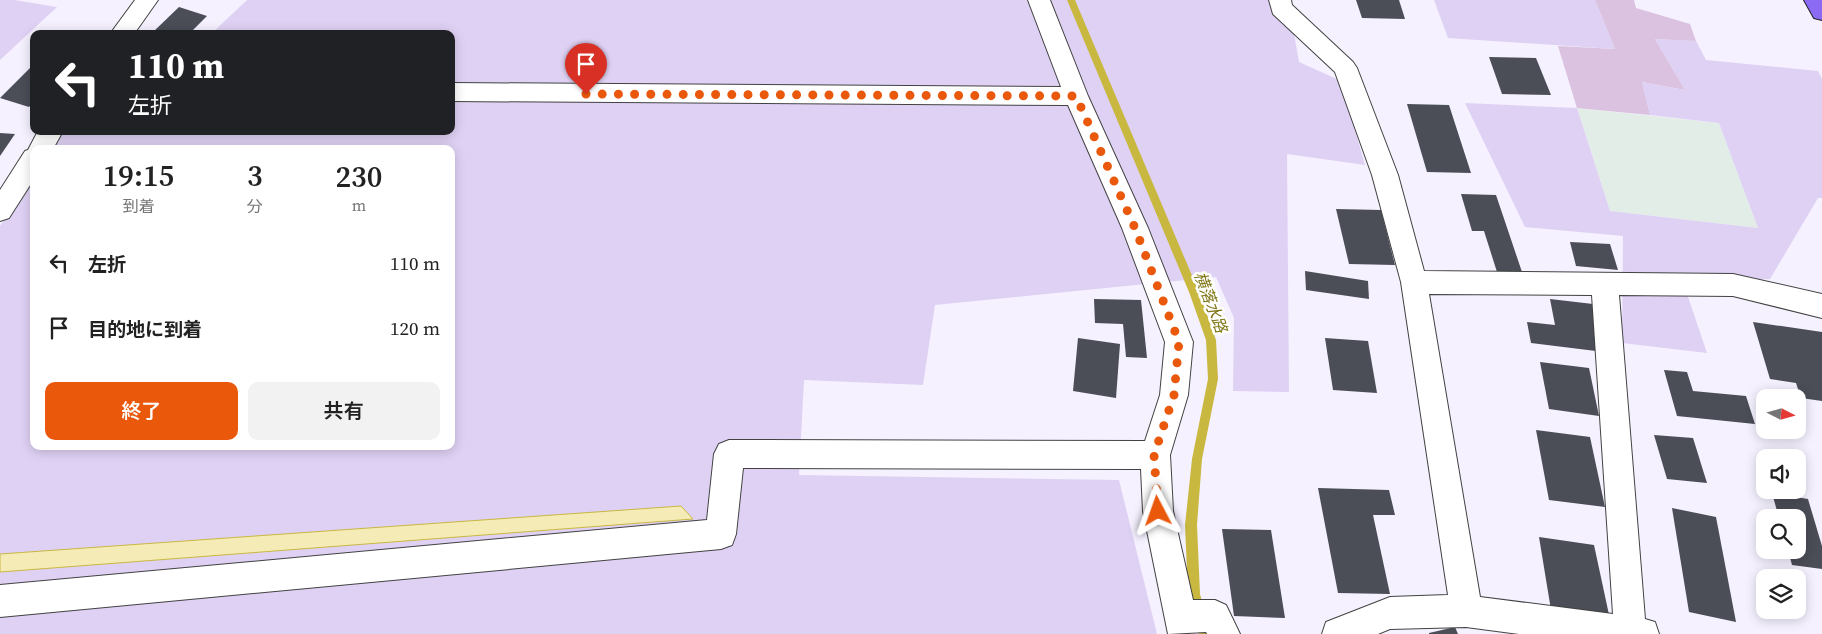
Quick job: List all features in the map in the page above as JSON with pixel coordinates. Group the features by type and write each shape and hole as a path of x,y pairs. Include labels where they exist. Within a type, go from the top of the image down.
{"main road":[{"path":"1815,0 1822,12"}],"street":[{"path":"124,30 147,0"},
{"path":"1039,0 1076,96 1135,228 1179,342 1174,395 1154,455 1158,511 1182,626 1219,625"},
{"path":"1280,0 1281,8 1345,68 1385,175 1414,282 1466,611"},
{"path":"455,92 1076,96"},
{"path":"0,212 30,164"},
{"path":"1414,282 1733,285 1822,306"},
{"path":"1338,634 1390,613 1466,611 1636,633 1605,284"},
{"path":"0,601 721,534 729,454 1154,455"}],"shaded area":[{"path":"0,0 14,0 57,7 30,30 0,60"},
{"path":"247,0 1288,0 1299,62 1341,81 1365,165 1287,154 1289,392 1233,391 1234,318 1216,277 935,305 923,385 804,380 799,475 1119,480 1157,634 0,634 0,226 30,180 30,450 455,450 455,145 52,145 59,135 455,135 455,30 215,30"},
{"path":"1434,0 1595,0 1615,49 1448,38"},
{"path":"1595,0 1634,0 1636,8 1690,24 1696,41 1655,39 1685,90 1642,82 1650,115 1577,108 1558,46 1615,49"},
{"path":"1655,39 1696,41 1706,60 1818,71 1822,79 1822,198 1818,198 1770,279 1683,282 1707,353 1622,343 1623,236 1525,227 1465,103 1577,108 1610,211 1758,228 1719,123 1650,115 1642,82 1685,90"},
{"path":"1577,108 1719,123 1758,228 1610,211"},
{"path":"681,506 693,519 0,572 0,554"}],"building":[{"path":"1356,0 1399,0 1405,19 1362,18"},
{"path":"179,7 207,16 193,30 155,30"},
{"path":"1489,57 1536,58 1551,95 1502,94"},
{"path":"30,68 29,107 0,98"},
{"path":"1407,104 1449,105 1471,173 1427,172"},
{"path":"0,133 15,134 0,156"},
{"path":"1461,194 1496,195 1522,272 1497,272 1484,231 1472,231"},
{"path":"1336,209 1381,210 1395,265 1349,264"},
{"path":"1570,242 1610,244 1618,270 1576,266"},
{"path":"1305,271 1368,281 1369,299 1306,290"},
{"path":"1094,299 1141,300 1147,358 1126,357 1123,324 1095,323"},
{"path":"1550,299 1593,304 1604,352 1531,343 1527,322 1555,325"},
{"path":"1753,322 1822,332 1822,401 1806,399 1806,389 1798,389 1796,383 1770,379"},
{"path":"1078,338 1120,344 1116,398 1073,391"},
{"path":"1325,338 1368,341 1377,393 1333,390"},
{"path":"1540,362 1589,368 1599,416 1549,409"},
{"path":"1664,370 1687,372 1693,391 1746,396 1755,424 1677,416"},
{"path":"1536,430 1590,437 1605,507 1549,500"},
{"path":"1654,435 1693,438 1707,483 1667,479"},
{"path":"1318,488 1389,490 1395,515 1373,515 1390,594 1338,593"},
{"path":"1774,499 1808,499 1822,546 1822,569 1792,565 1790,559 1806,559 1806,509 1776,509"},
{"path":"1672,508 1716,517 1736,622 1689,612"},
{"path":"1222,529 1271,530 1285,618 1234,616"},
{"path":"1539,537 1594,545 1611,624 1552,616"},
{"path":"1455,627 1458,634 1429,634 1429,633"}],"waterway":[{"name":"横落水路","path":"1071,0 1194,292 1211,340 1213,379 1197,459 1191,525 1194,594 1205,634"}],"route":[{"path":"586,94 1076,96 1135,228 1179,342 1174,395 1154,455 1158,511"}]}
